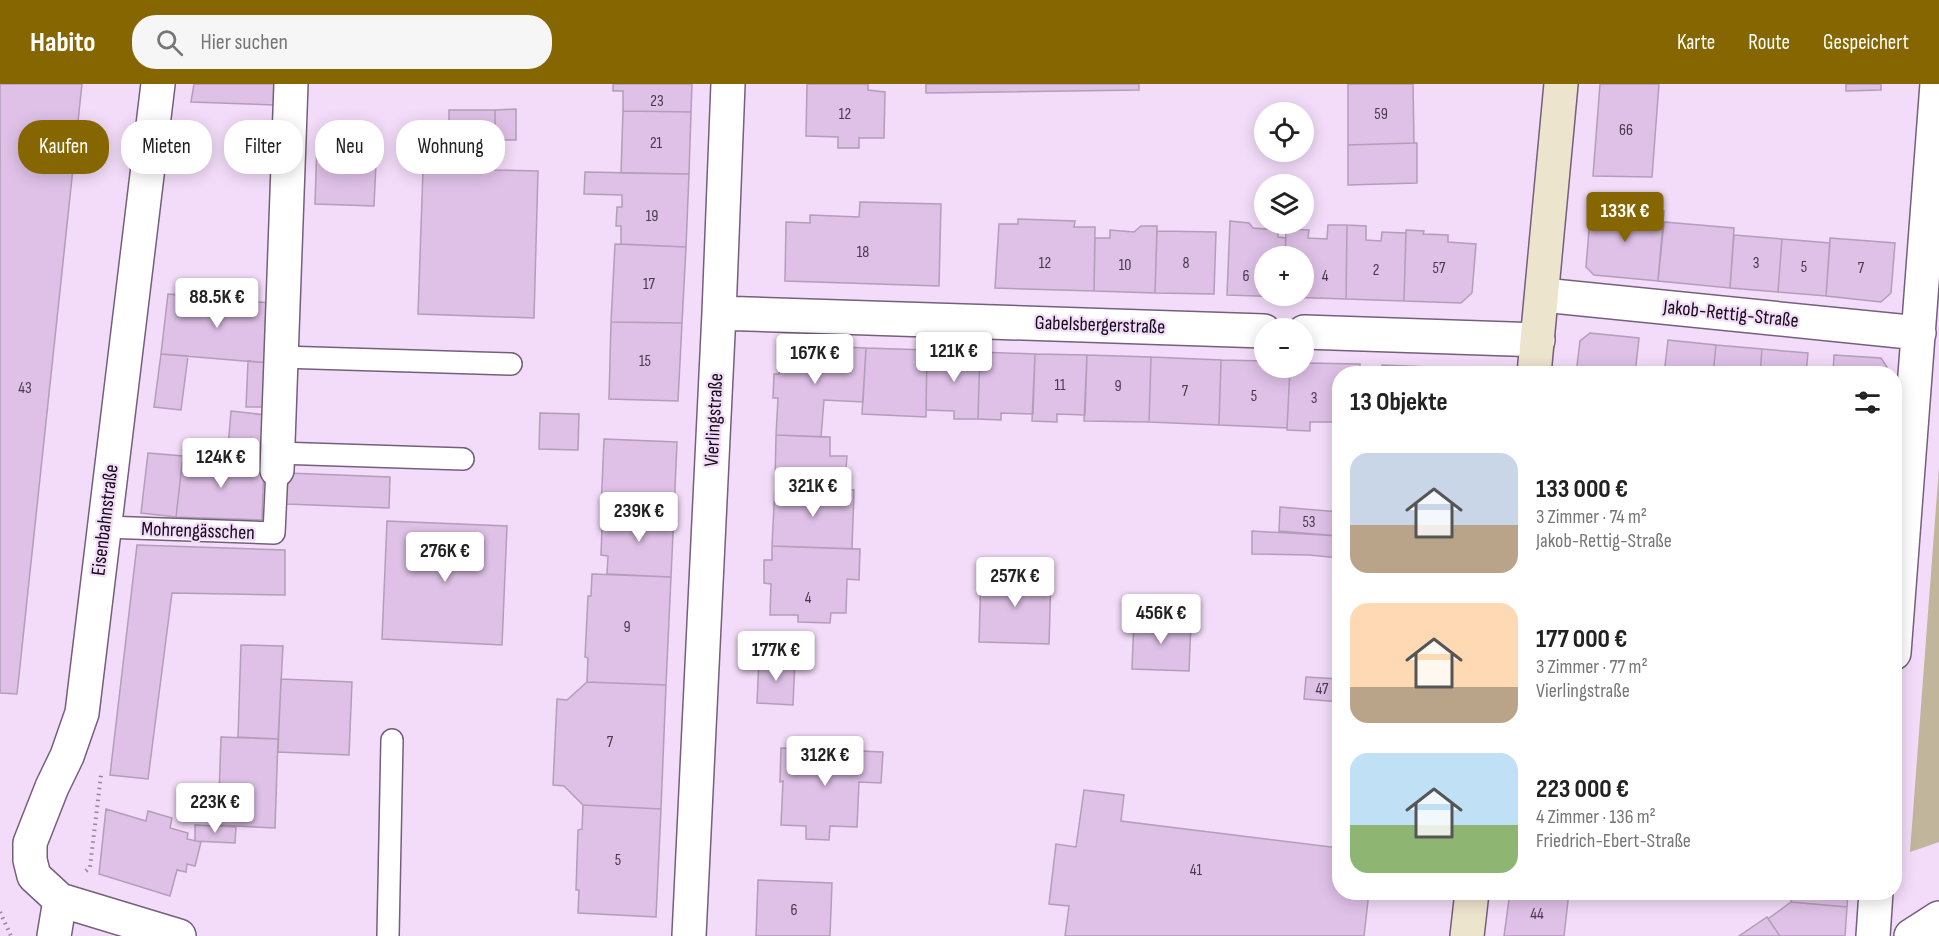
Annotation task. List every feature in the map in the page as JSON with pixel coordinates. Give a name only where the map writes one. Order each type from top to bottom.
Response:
[{"type":"street","name":"Eisenbahnstraße","points":[[60,900],[34,876],[30,860],[30,843],[67,756],[82,713],[158,84]]},
{"type":"street","name":"Mohrengässchen","points":[[277,461],[291,84]]},
{"type":"street","name":"Vierlingstraße","points":[[689,936],[728,84]]},
{"type":"street","points":[[1535,366],[1561,84]]},
{"type":"street","points":[[1902,551],[1937,84]]},
{"type":"street","name":"Jakob-Rettig-Straße","points":[[1543,295],[1919,333]]},
{"type":"street","name":"Gabelsbergerstraße","points":[[719,313],[1254,331]]},
{"type":"street","points":[[1314,332],[1538,340]]},
{"type":"street","points":[[54,936],[60,900],[179,936]]},
{"type":"street","points":[[1467,936],[1471,900]]},
{"type":"street","points":[[1873,936],[1875,900]]},
{"type":"street","points":[[1911,936],[1939,918]]},
{"type":"lane","points":[[281,357],[511,364]]},
{"type":"lane","points":[[277,461],[463,459]]},
{"type":"lane","name":"Mohrengässchen","points":[[104,528],[274,533],[277,461]]},
{"type":"lane","points":[[388,936],[392,740]]},
{"type":"path","points":[[0,912],[11,936]]},
{"type":"shaded area","points":[[1939,467],[1939,842],[1910,852]]},
{"type":"building","points":[[0,84],[82,84],[78,120],[18,120],[18,174],[72,174],[17,694],[0,693]]},
{"type":"building","points":[[194,84],[276,84],[275,105],[191,102]]},
{"type":"building","points":[[613,84],[692,84],[691,112],[623,111],[623,91],[613,91]]},
{"type":"building","points":[[807,84],[868,84],[868,90],[885,92],[884,138],[859,138],[859,148],[838,148],[838,137],[806,136]]},
{"type":"building","points":[[926,84],[1139,84],[1139,90],[926,93]]},
{"type":"building","points":[[1348,84],[1413,84],[1414,143],[1348,145]]},
{"type":"building","points":[[1600,84],[1659,84],[1652,177],[1593,176]]},
{"type":"building","points":[[1846,84],[1881,84],[1881,90],[1846,91]]},
{"type":"building","points":[[516,109],[516,140],[505,140],[505,120],[495,120],[495,110]]},
{"type":"building","points":[[449,110],[495,110],[495,120],[449,120]]},
{"type":"building","points":[[623,111],[691,112],[689,174],[621,173]]},
{"type":"building","points":[[1417,143],[1417,183],[1348,185],[1348,145]]},
{"type":"building","points":[[505,170],[538,171],[534,318],[418,314],[423,174],[505,174]]},
{"type":"building","points":[[585,172],[689,174],[686,247],[621,244],[621,226],[616,226],[617,207],[622,207],[622,195],[584,194]]},
{"type":"building","points":[[316,174],[375,174],[374,206],[315,204]]},
{"type":"building","points":[[860,202],[941,204],[939,286],[785,281],[786,222],[810,223],[810,215],[859,217]]},
{"type":"building","points":[[1591,205],[1664,211],[1658,281],[1594,275],[1586,267]]},
{"type":"building","points":[[1018,219],[1075,221],[1074,227],[1095,227],[1094,291],[995,288],[999,224],[1018,224]]},
{"type":"building","points":[[1230,221],[1249,223],[1254,228],[1254,234],[1278,234],[1278,237],[1286,238],[1286,246],[1254,246],[1254,296],[1227,295]]},
{"type":"building","points":[[1664,222],[1734,228],[1730,288],[1658,281]]},
{"type":"building","points":[[1328,225],[1347,225],[1346,299],[1314,298],[1314,246],[1285,246],[1286,234],[1308,234],[1308,238],[1327,239]]},
{"type":"building","points":[[1347,225],[1366,226],[1366,240],[1381,241],[1382,232],[1406,233],[1404,301],[1346,299]]},
{"type":"building","points":[[1141,226],[1157,226],[1155,293],[1094,291],[1095,238],[1110,238],[1110,230],[1134,232]]},
{"type":"building","points":[[1406,230],[1424,231],[1423,234],[1448,235],[1448,242],[1476,244],[1472,293],[1461,303],[1404,301]]},
{"type":"building","points":[[1157,231],[1216,232],[1214,294],[1155,293]]},
{"type":"building","points":[[1734,235],[1782,239],[1778,292],[1730,288]]},
{"type":"building","points":[[1830,238],[1895,243],[1891,293],[1881,302],[1826,296]]},
{"type":"building","points":[[1782,239],[1830,243],[1826,296],[1778,292]]},
{"type":"building","points":[[615,244],[686,247],[682,323],[611,322]]},
{"type":"building","points":[[168,294],[270,303],[268,363],[161,354]]},
{"type":"building","points":[[611,322],[682,323],[678,401],[609,399]]},
{"type":"building","points":[[1590,333],[1639,338],[1636,366],[1577,366],[1580,341]]},
{"type":"building","points":[[1668,340],[1716,345],[1714,366],[1665,366]]},
{"type":"building","points":[[790,345],[866,348],[863,402],[824,400],[821,437],[776,435],[778,398],[773,398],[774,374],[779,374],[780,355]]},
{"type":"building","points":[[1716,345],[1762,349],[1761,366],[1714,366]]},
{"type":"building","points":[[866,348],[927,350],[926,417],[862,414]]},
{"type":"building","points":[[1762,349],[1808,353],[1807,366],[1761,366]]},
{"type":"building","points":[[927,350],[980,352],[978,419],[954,419],[954,411],[926,410]]},
{"type":"building","points":[[980,352],[1035,354],[1033,414],[1001,413],[1001,420],[978,419]]},
{"type":"building","points":[[161,354],[188,356],[181,410],[154,407]]},
{"type":"building","points":[[1035,354],[1087,355],[1085,415],[1057,414],[1057,422],[1032,421]]},
{"type":"building","points":[[1087,355],[1151,357],[1149,422],[1084,421]]},
{"type":"building","points":[[1834,355],[1881,358],[1886,366],[1833,366]]},
{"type":"building","points":[[1151,357],[1221,360],[1219,425],[1149,422]]},
{"type":"building","points":[[1221,360],[1254,361],[1254,378],[1290,378],[1287,428],[1219,425]]},
{"type":"building","points":[[248,361],[268,363],[266,407],[246,407]]},
{"type":"building","points":[[1314,363],[1360,364],[1360,366],[1332,366],[1332,422],[1310,422],[1310,431],[1287,430],[1290,378],[1314,378]]},
{"type":"building","points":[[231,411],[266,415],[264,462],[227,459]]},
{"type":"building","points":[[540,413],[579,414],[578,450],[539,449]]},
{"type":"building","points":[[776,435],[830,437],[830,456],[847,456],[849,490],[775,486]]},
{"type":"building","points":[[604,439],[677,442],[674,512],[601,510]]},
{"type":"building","points":[[148,453],[183,456],[176,517],[141,513]]},
{"type":"building","points":[[183,456],[264,462],[262,520],[176,517]]},
{"type":"building","points":[[287,473],[390,477],[389,508],[286,504]]},
{"type":"building","points":[[775,486],[854,490],[852,549],[772,546]]},
{"type":"building","points":[[1280,507],[1332,511],[1332,535],[1279,531]]},
{"type":"building","points":[[609,510],[674,512],[671,577],[607,574],[608,556],[601,555],[602,527],[608,527]]},
{"type":"building","points":[[387,521],[507,526],[502,645],[382,639]]},
{"type":"building","points":[[1252,531],[1332,536],[1332,557],[1252,554]]},
{"type":"building","points":[[137,545],[285,550],[285,595],[172,593],[148,779],[110,775]]},
{"type":"building","points":[[772,546],[860,549],[859,580],[847,579],[846,613],[831,613],[830,623],[798,622],[798,615],[770,615],[771,584],[764,583],[764,560],[772,560]]},
{"type":"building","points":[[981,573],[1051,575],[1049,644],[979,642]]},
{"type":"building","points":[[592,574],[671,577],[666,685],[587,682],[588,658],[585,657],[588,596],[591,596]]},
{"type":"building","points":[[1134,619],[1191,621],[1189,671],[1132,669]]},
{"type":"building","points":[[241,645],[283,646],[278,739],[238,737]]},
{"type":"building","points":[[759,658],[795,660],[793,705],[757,703]]},
{"type":"building","points":[[1306,677],[1332,679],[1332,701],[1304,699]]},
{"type":"building","points":[[281,679],[352,682],[349,755],[278,752]]},
{"type":"building","points":[[587,682],[666,685],[661,809],[583,805],[564,786],[553,785],[557,699],[567,700]]},
{"type":"building","points":[[221,737],[278,739],[275,828],[218,825]]},
{"type":"building","points":[[781,748],[883,752],[881,783],[859,782],[857,827],[830,826],[829,840],[806,839],[806,826],[781,825],[783,781],[780,782]]},
{"type":"building","points":[[1084,790],[1124,795],[1121,821],[1332,847],[1332,900],[1368,900],[1364,936],[1065,936],[1069,906],[1049,904],[1056,844],[1076,847]]},
{"type":"building","points":[[583,805],[661,809],[656,917],[578,913],[579,890],[576,890],[578,830],[582,829]]},
{"type":"building","points":[[106,809],[146,821],[148,811],[172,818],[170,828],[188,833],[187,839],[201,842],[195,866],[187,864],[186,872],[177,870],[170,896],[99,874]]},
{"type":"building","points":[[195,825],[236,827],[235,843],[195,841]]},
{"type":"building","points":[[758,880],[832,883],[830,936],[756,936]]},
{"type":"building","points":[[1509,900],[1568,900],[1564,936],[1504,936]]},
{"type":"building","points":[[1791,900],[1847,900],[1847,907],[1791,902]]},
{"type":"building","points":[[1791,902],[1847,907],[1845,936],[1780,936],[1768,919]]},
{"type":"building","points":[[1767,917],[1780,936],[1739,936]]}]
